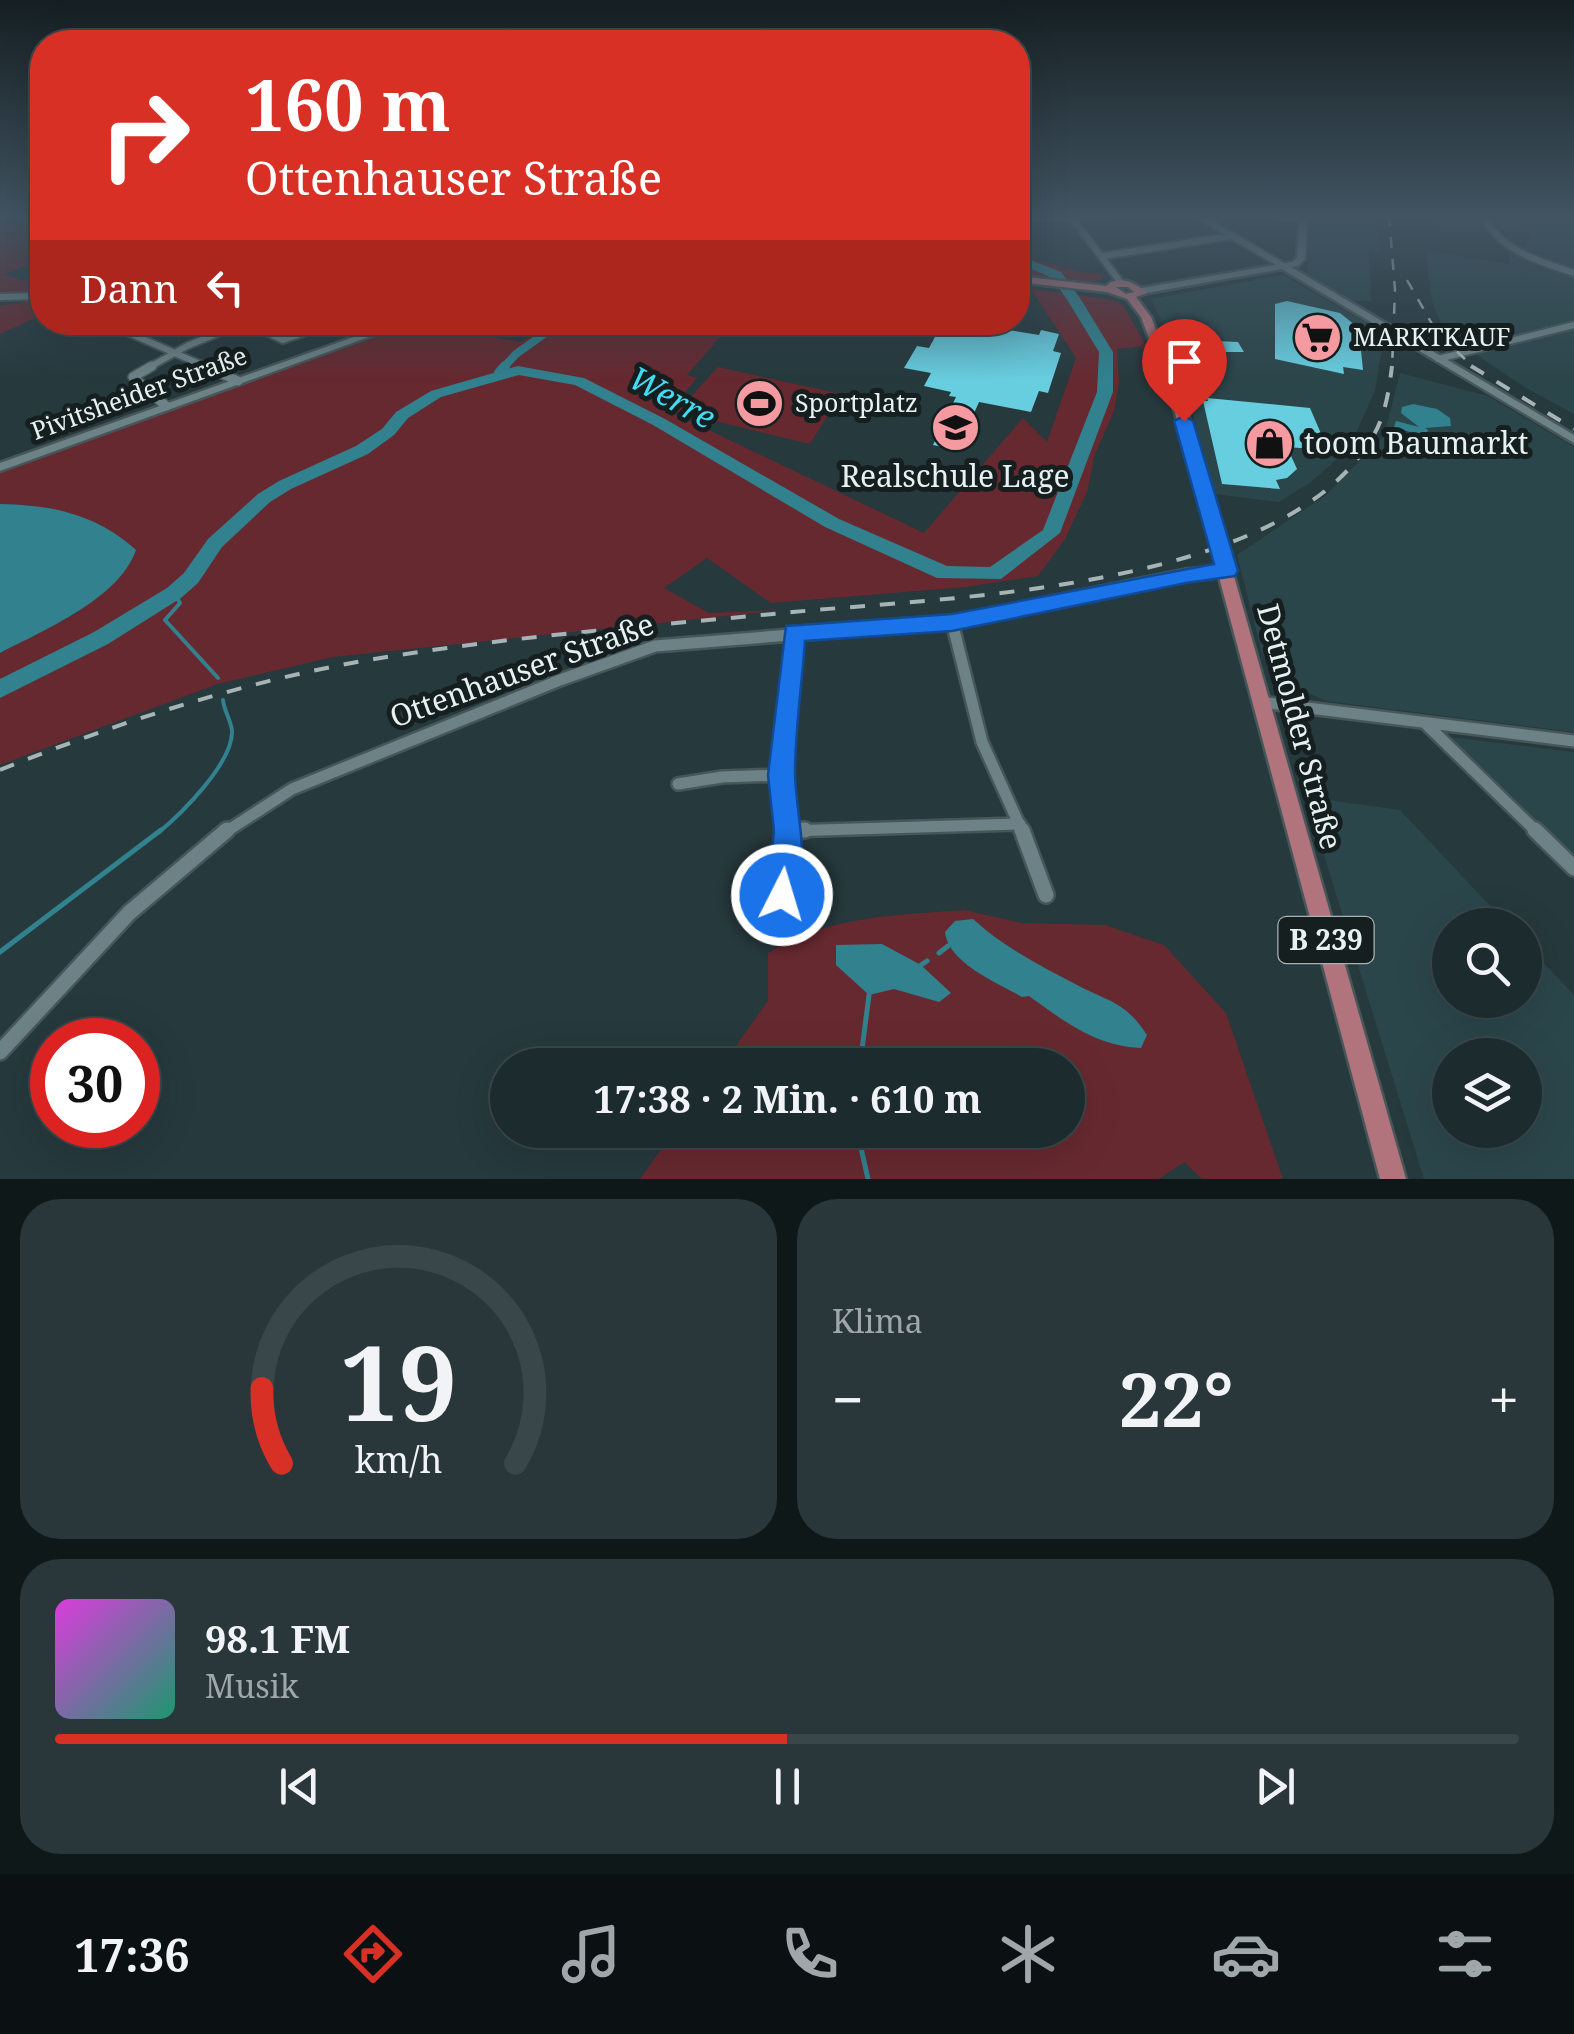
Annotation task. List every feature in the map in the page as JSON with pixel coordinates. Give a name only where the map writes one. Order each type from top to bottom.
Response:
[{"type":"main road","points":[[1109,289],[1115,295],[1136,294],[1268,270]]},
{"type":"main road","points":[[1290,270],[1574,440]]},
{"type":"main road","points":[[1030,281],[1109,289],[1121,283],[1136,294]]},
{"type":"main road","name":"Detmolder Straße","points":[[1136,294],[1166,364],[1227,571],[1259,702],[1392,1179]]},
{"type":"main road","name":"Pivitsheider Straße","points":[[0,467],[369,335]]},
{"type":"street","points":[[1113,270],[1121,283]]},
{"type":"street","points":[[0,297],[30,296]]},
{"type":"street","points":[[1438,359],[1574,325]]},
{"type":"street","points":[[134,335],[238,381]]},
{"type":"street","points":[[166,406],[133,377],[216,335]]},
{"type":"street","points":[[272,335],[283,340],[297,335]]},
{"type":"street","name":"Ottenhauser Straße","points":[[0,1052],[129,913],[234,825],[292,789],[655,646],[952,622],[1186,575],[1227,571]]},
{"type":"street","points":[[952,622],[982,742],[1020,824],[1046,895]]},
{"type":"street","points":[[782,895],[788,831],[782,775],[794,632]]},
{"type":"street","points":[[1259,702],[1574,741]]},
{"type":"street","points":[[1425,723],[1574,868]]},
{"type":"street","points":[[678,784],[782,775]]},
{"type":"street","points":[[788,831],[1020,824]]},
{"type":"shaded area","points":[[0,270],[15,270],[3,274],[30,282],[30,293],[24,296],[0,294]]},
{"type":"shaded area","points":[[1030,270],[1104,274],[1101,280],[1089,283],[1030,276]]},
{"type":"shaded area","points":[[1307,270],[1370,270],[1371,301],[1353,301],[1307,276]]},
{"type":"shaded area","points":[[1428,270],[1574,270],[1574,414],[1526,388],[1446,334],[1433,305]]},
{"type":"shaded area","points":[[1283,275],[1379,330],[1382,350],[1375,391],[1349,448],[1311,482],[1279,502],[1215,494],[1173,344],[1151,299]]},
{"type":"shaded area","points":[[1031,289],[1113,300],[1123,305],[1146,346],[1117,349],[1119,383],[1114,411],[1095,454],[1087,492],[1065,539],[1038,576],[965,587],[771,603],[707,558],[664,588],[709,613],[783,610],[333,657],[218,684],[0,765],[0,653],[79,612],[31,505],[0,504],[0,470],[166,408],[382,335],[483,335],[521,342],[532,335],[722,335],[687,375],[697,378],[669,411],[924,533],[1023,418],[1047,442],[1076,358]]},
{"type":"shaded area","points":[[30,301],[30,320],[0,334],[0,306]]},
{"type":"shaded area","name":"Sportplatz","points":[[718,367],[841,394],[810,444],[677,412]]},
{"type":"shaded area","points":[[1400,373],[1488,396],[1574,447],[1574,732],[1326,701],[1299,689],[1270,665],[1262,653],[1237,555],[1326,495],[1384,436]]},
{"type":"shaded area","points":[[1442,736],[1574,752],[1574,863]]},
{"type":"shaded area","points":[[1306,797],[1400,810],[1492,908],[1432,908],[1432,1018],[1542,1018],[1542,961],[1574,995],[1574,1179],[1424,1179]]},
{"type":"shaded area","points":[[964,910],[1021,923],[1105,925],[1164,945],[1226,1013],[1283,1179],[1202,1179],[1184,1162],[1159,1179],[640,1179],[662,1148],[1085,1148],[1085,1048],[734,1048],[768,1001],[768,953],[813,931],[888,916]]},
{"type":"water","points":[[1413,404],[1437,409],[1450,418],[1451,426],[1425,428],[1426,437],[1394,427],[1396,421],[1419,427],[1401,413],[1402,407]]},
{"type":"water","points":[[0,504],[72,514],[105,528],[136,550],[114,584],[97,598],[0,653]]},
{"type":"water","points":[[973,919],[1024,956],[1125,1009],[1147,1035],[1141,1048],[1095,1038],[1029,996],[1022,997],[964,962],[948,943],[945,932],[955,921]]},
{"type":"water","points":[[882,944],[921,965],[951,993],[939,1002],[894,989],[869,995],[836,965],[836,945]]},
{"type":"building","name":"MARKTKAUF","points":[[1287,301],[1340,313],[1366,334],[1368,351],[1361,350],[1363,370],[1343,367],[1344,374],[1275,359],[1275,304]]},
{"type":"building","points":[[1041,330],[1059,334],[1053,351],[1061,353],[1048,393],[1039,391],[1031,412],[979,402],[958,450],[933,445],[956,397],[949,396],[951,392],[924,386],[931,373],[904,368],[917,346],[929,348],[936,335],[1039,335]]},
{"type":"building","points":[[1174,339],[1238,342],[1244,352],[1180,352]]},
{"type":"building","name":"toom Baumarkt","points":[[1207,398],[1310,408],[1328,450],[1287,447],[1297,469],[1287,478],[1276,480],[1280,489],[1222,484],[1203,401]]},
{"type":"waterway","name":"Werre","points":[[0,689],[101,638],[174,593],[191,578],[215,543],[264,498],[285,485],[362,450],[388,432],[402,415],[436,394],[518,370],[579,381],[659,422],[832,523],[944,573],[994,574],[1051,533],[1105,392],[1106,352],[1057,275],[1045,270]]},
{"type":"waterway","points":[[503,368],[543,335]]},
{"type":"waterway","points":[[499,373],[505,366]]},
{"type":"waterway","points":[[174,593],[180,603],[165,620],[218,678]]},
{"type":"waterway","points":[[158,833],[192,801],[224,758],[232,731],[223,700]]},
{"type":"waterway","points":[[0,952],[161,830]]},
{"type":"waterway","points":[[939,953],[948,946]]},
{"type":"waterway","points":[[921,965],[927,961]]},
{"type":"waterway","points":[[862,1048],[869,995]]},
{"type":"waterway","points":[[861,1148],[868,1179]]},
{"type":"railway","points":[[1392,368],[1393,270]]},
{"type":"railway","points":[[1407,280],[1436,331],[1474,368]]},
{"type":"railway","points":[[0,770],[193,702],[342,665],[543,636],[1022,590],[1108,576],[1191,556],[1266,527],[1328,489],[1372,438],[1386,404],[1392,366]]},
{"type":"railway","points":[[1474,368],[1574,429]]},
{"type":"place","name":"MARKTKAUF","points":[[1318,337]]},
{"type":"place","name":"Sportplatz","points":[[760,403]]},
{"type":"place","name":"Realschule Lage","points":[[955,428]]},
{"type":"place","name":"toom Baumarkt","points":[[1269,444]]},
{"type":"route","points":[[782,895],[788,831],[782,775],[794,632],[952,622],[1186,575],[1227,571],[1184,421]]}]
